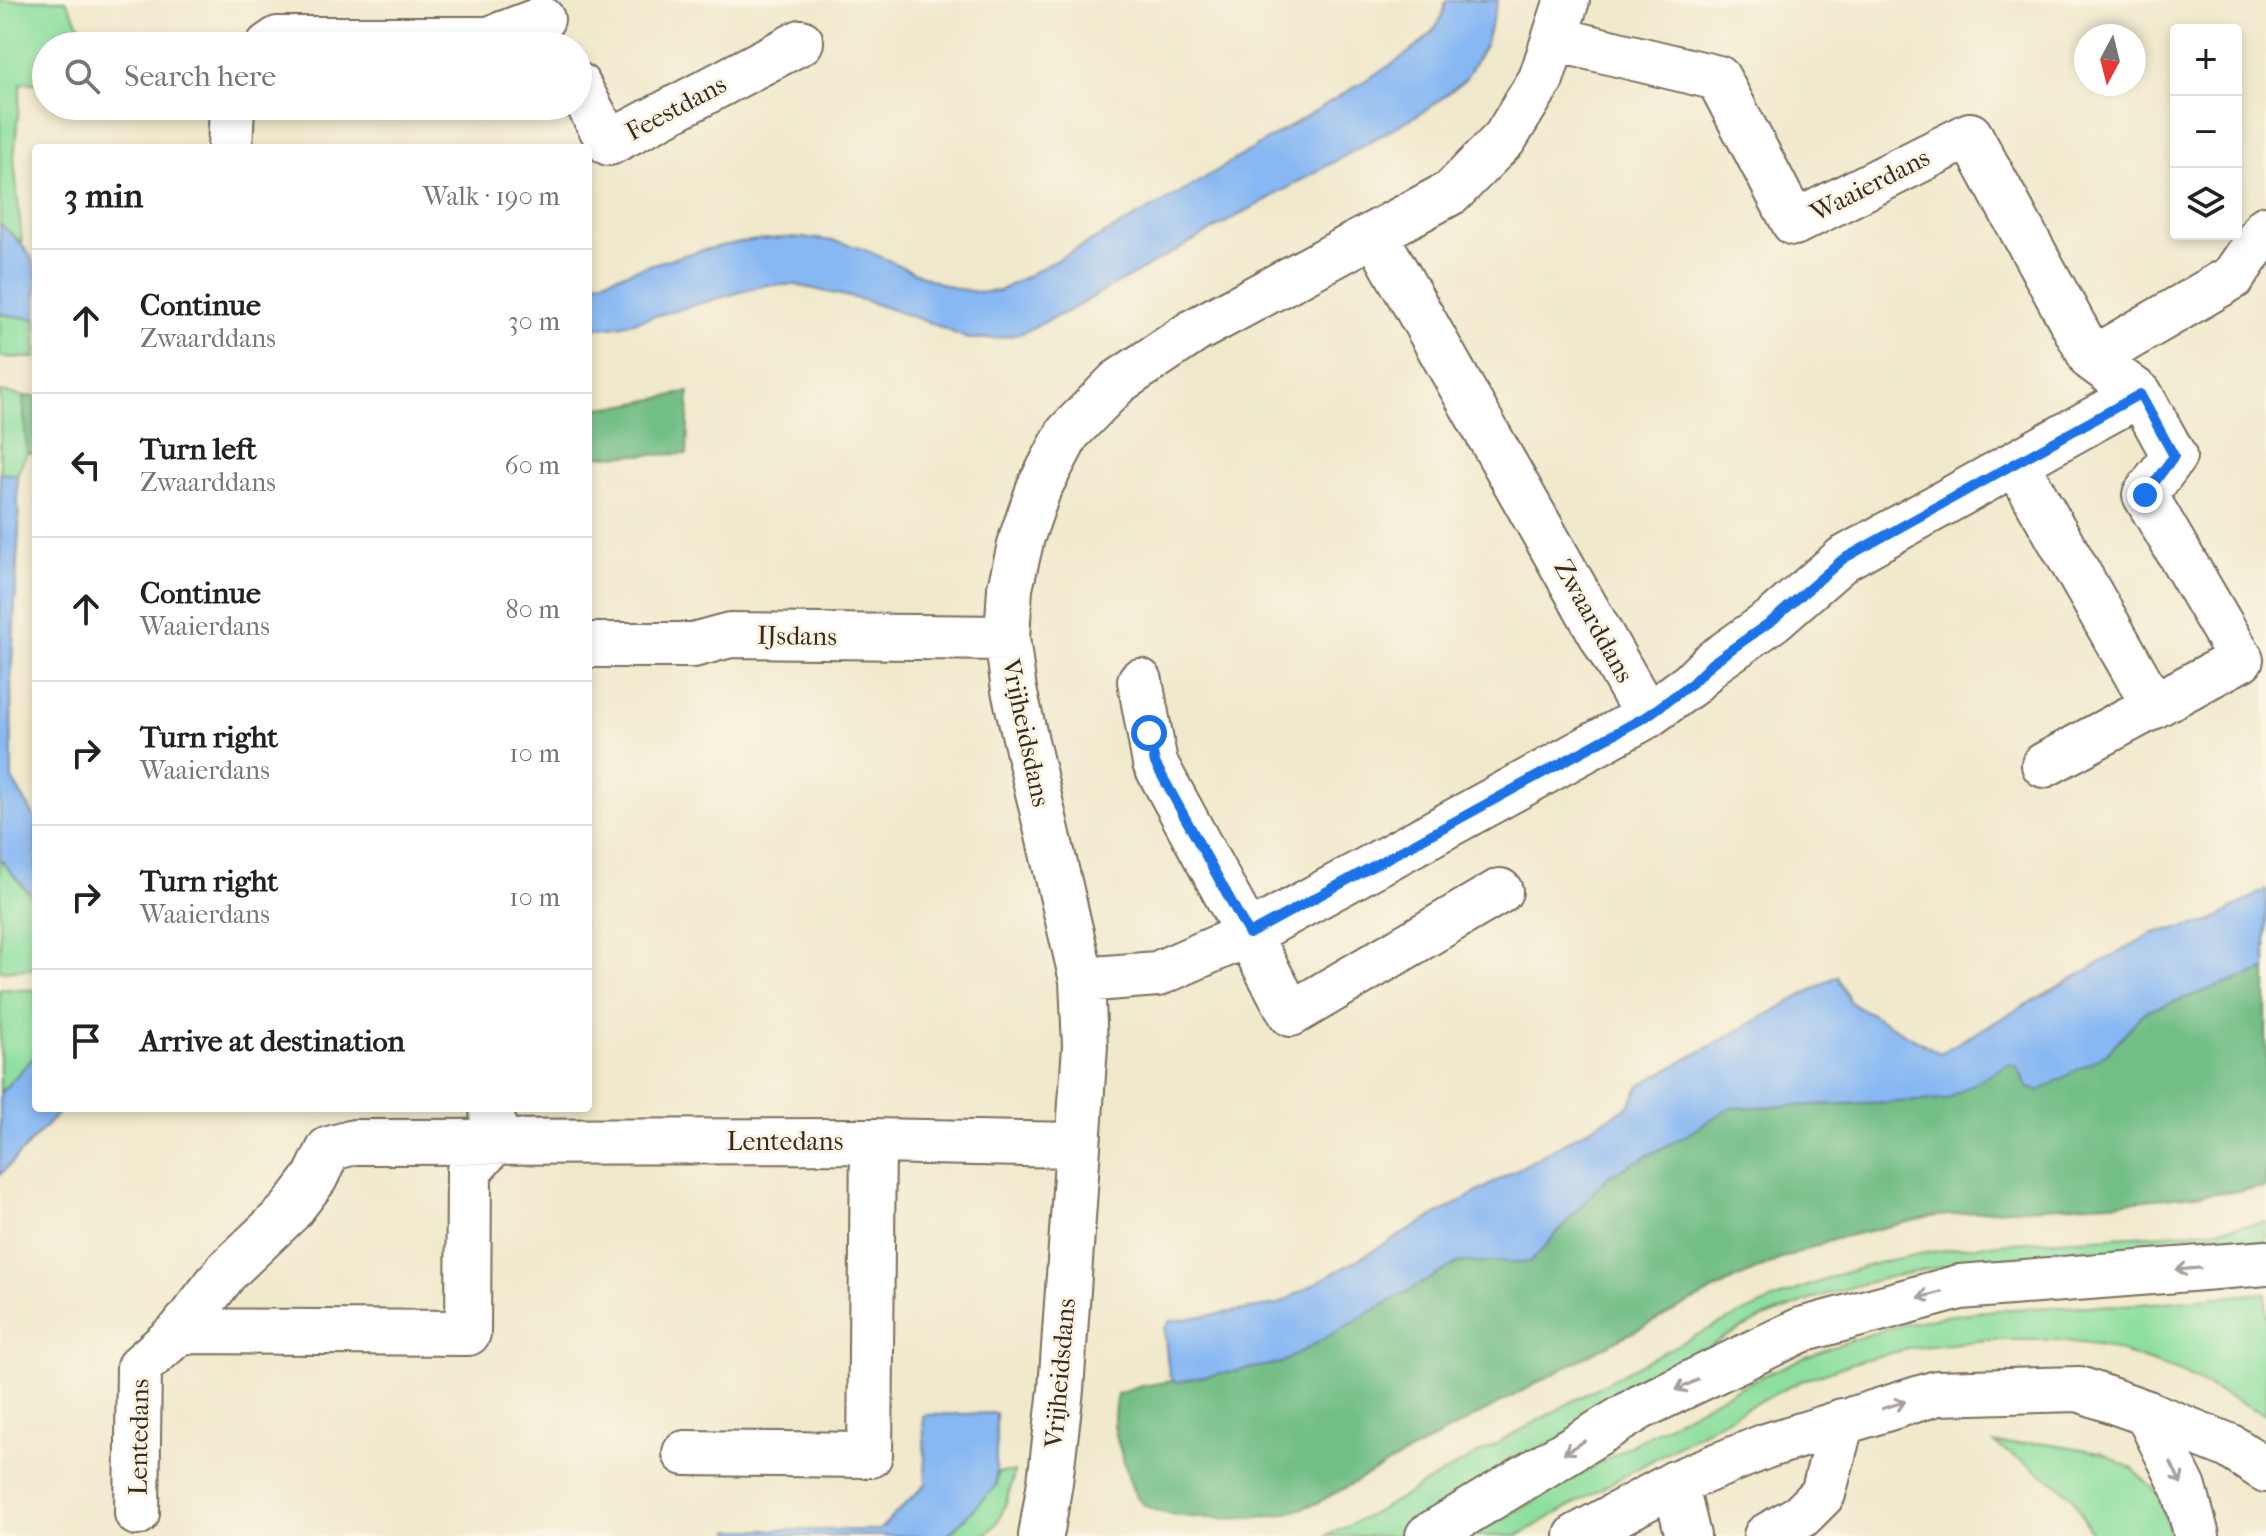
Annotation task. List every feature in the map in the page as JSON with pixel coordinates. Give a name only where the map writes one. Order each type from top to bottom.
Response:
[{"type":"street","name":"Waaierdans","points":[[1561,19],[1718,78],[1794,223],[1970,135],[2092,359],[2140,394],[2174,456],[2145,495],[2254,661],[2154,706],[2044,765]]},
{"type":"street","name":"Vrijheidsdans","points":[[1041,1536],[1061,1390],[1085,1046],[1082,980],[1017,704],[1007,638],[1010,588],[1022,537],[1039,488],[1068,433],[1118,382],[1196,330],[1452,192],[1505,138],[1541,79],[1561,19]]},
{"type":"street","points":[[511,32],[543,22]]},
{"type":"street","name":"Feestdans","points":[[592,111],[609,143],[801,42]]},
{"type":"street","points":[[230,144],[231,120]]},
{"type":"street","points":[[2092,359],[2233,277],[2266,228]]},
{"type":"street","name":"Zwaarddans","points":[[1388,257],[1647,716]]},
{"type":"street","points":[[1082,980],[1157,974],[1249,934],[1647,716],[1691,684],[1712,663],[1773,620],[1843,559],[2140,394]]},
{"type":"street","points":[[2016,463],[2154,706]]},
{"type":"street","name":"IJsdans","points":[[592,645],[693,645],[730,635],[1007,638]]},
{"type":"street","points":[[1140,681],[1155,763],[1291,1014],[1500,891]]},
{"type":"street","points":[[180,1331],[468,1333],[469,1171],[493,1125]]},
{"type":"street","name":"Lentedans","points":[[137,1513],[139,1367],[180,1331],[226,1272],[290,1211],[315,1178],[329,1149],[354,1142],[493,1125],[873,1141],[1076,1145]]},
{"type":"street","points":[[685,1453],[870,1455],[873,1141]]},
{"type":"street","points":[[1428,1536],[1641,1407],[1801,1330],[1960,1287],[2266,1263]]},
{"type":"street","points":[[1577,1536],[1675,1483],[1766,1446],[1937,1393],[2079,1389],[2229,1446],[2266,1470]]},
{"type":"street","points":[[2147,1413],[2184,1488],[2197,1536]]},
{"type":"street","points":[[1766,1536],[1801,1516],[1823,1494],[1842,1421]]},
{"type":"street","name":"Vrijheidsdans","points":[[1050,1482],[1071,1536]]},
{"type":"street","points":[[1675,1483],[1688,1536]]},
{"type":"green space","points":[[0,0],[66,0],[83,32],[32,32],[32,83],[21,83],[14,158],[22,243],[0,224]]},
{"type":"green space","points":[[0,314],[32,318],[32,358],[0,357]]},
{"type":"green space","points":[[0,392],[23,396],[27,452],[17,475],[0,473]]},
{"type":"green space","points":[[689,392],[687,454],[592,456],[592,409]]},
{"type":"green space","points":[[23,396],[32,396],[32,454],[27,452]]},
{"type":"green space","points":[[0,859],[32,896],[32,968],[0,971]]},
{"type":"green space","points":[[2266,970],[2266,1188],[1930,1217],[1838,1238],[1734,1280],[1590,1354],[1317,1503],[1288,1513],[1236,1518],[1172,1514],[1143,1504],[1133,1489],[1114,1427],[1117,1394],[1142,1386],[1281,1363],[1459,1262],[1531,1262],[1607,1177],[1685,1136],[1729,1108],[1945,1100],[2008,1064],[2017,1066],[2028,1088],[2107,1053],[2144,1012]]},
{"type":"green space","points":[[0,989],[32,990],[32,1059],[0,1093]]},
{"type":"green space","points":[[2266,1222],[2266,1242],[1942,1266],[1818,1297],[1763,1318],[1725,1337],[1400,1536],[1325,1536],[1376,1512],[1693,1337],[1841,1274],[1945,1250],[2213,1230]]},
{"type":"green space","points":[[2266,1293],[2266,1415],[2178,1371],[2104,1346],[2057,1340],[1987,1340],[1912,1348],[1862,1360],[1801,1381],[1738,1412],[1517,1536],[1465,1536],[1498,1522],[1659,1429],[1771,1372],[1887,1329],[1946,1316],[1990,1311],[2139,1304]]},
{"type":"green space","points":[[2046,1443],[2101,1452],[2133,1469],[2162,1498],[2170,1536],[2093,1536],[2072,1497],[2059,1485],[1995,1444]]},
{"type":"green space","points":[[998,1472],[1014,1472],[996,1524],[985,1534],[948,1536],[996,1486]]},
{"type":"water","points":[[1446,0],[1498,0],[1485,45],[1465,80],[1428,109],[1070,310],[1022,333],[999,338],[968,339],[863,300],[796,285],[766,285],[619,326],[592,329],[592,284],[679,256],[776,238],[838,242],[958,289],[999,291],[1175,196],[1397,61],[1422,42],[1435,28]]},
{"type":"water","points":[[0,224],[24,247],[32,260],[32,318],[0,314]]},
{"type":"water","points":[[0,473],[17,475],[19,528],[11,679],[12,779],[32,812],[32,896],[0,859]]},
{"type":"water","points":[[2266,889],[2266,970],[2144,1012],[2107,1053],[2039,1091],[2028,1088],[2017,1066],[2008,1064],[1945,1100],[1729,1108],[1685,1136],[1607,1177],[1531,1262],[1459,1262],[1281,1363],[1175,1382],[1169,1375],[1164,1329],[1170,1321],[1277,1305],[1629,1106],[1640,1085],[1837,976],[1850,1002],[1940,1053],[2153,933],[2210,922]]},
{"type":"water","points":[[32,1059],[32,1112],[59,1112],[0,1175],[0,1093]]},
{"type":"water","points":[[996,1413],[996,1486],[947,1536],[731,1536],[731,1530],[879,1530],[926,1484],[923,1415]]},
{"type":"route","points":[[1149,733],[1155,763],[1249,934],[1647,716],[1691,684],[1712,663],[1773,620],[1843,559],[2140,394],[2174,456],[2145,495]]}]
